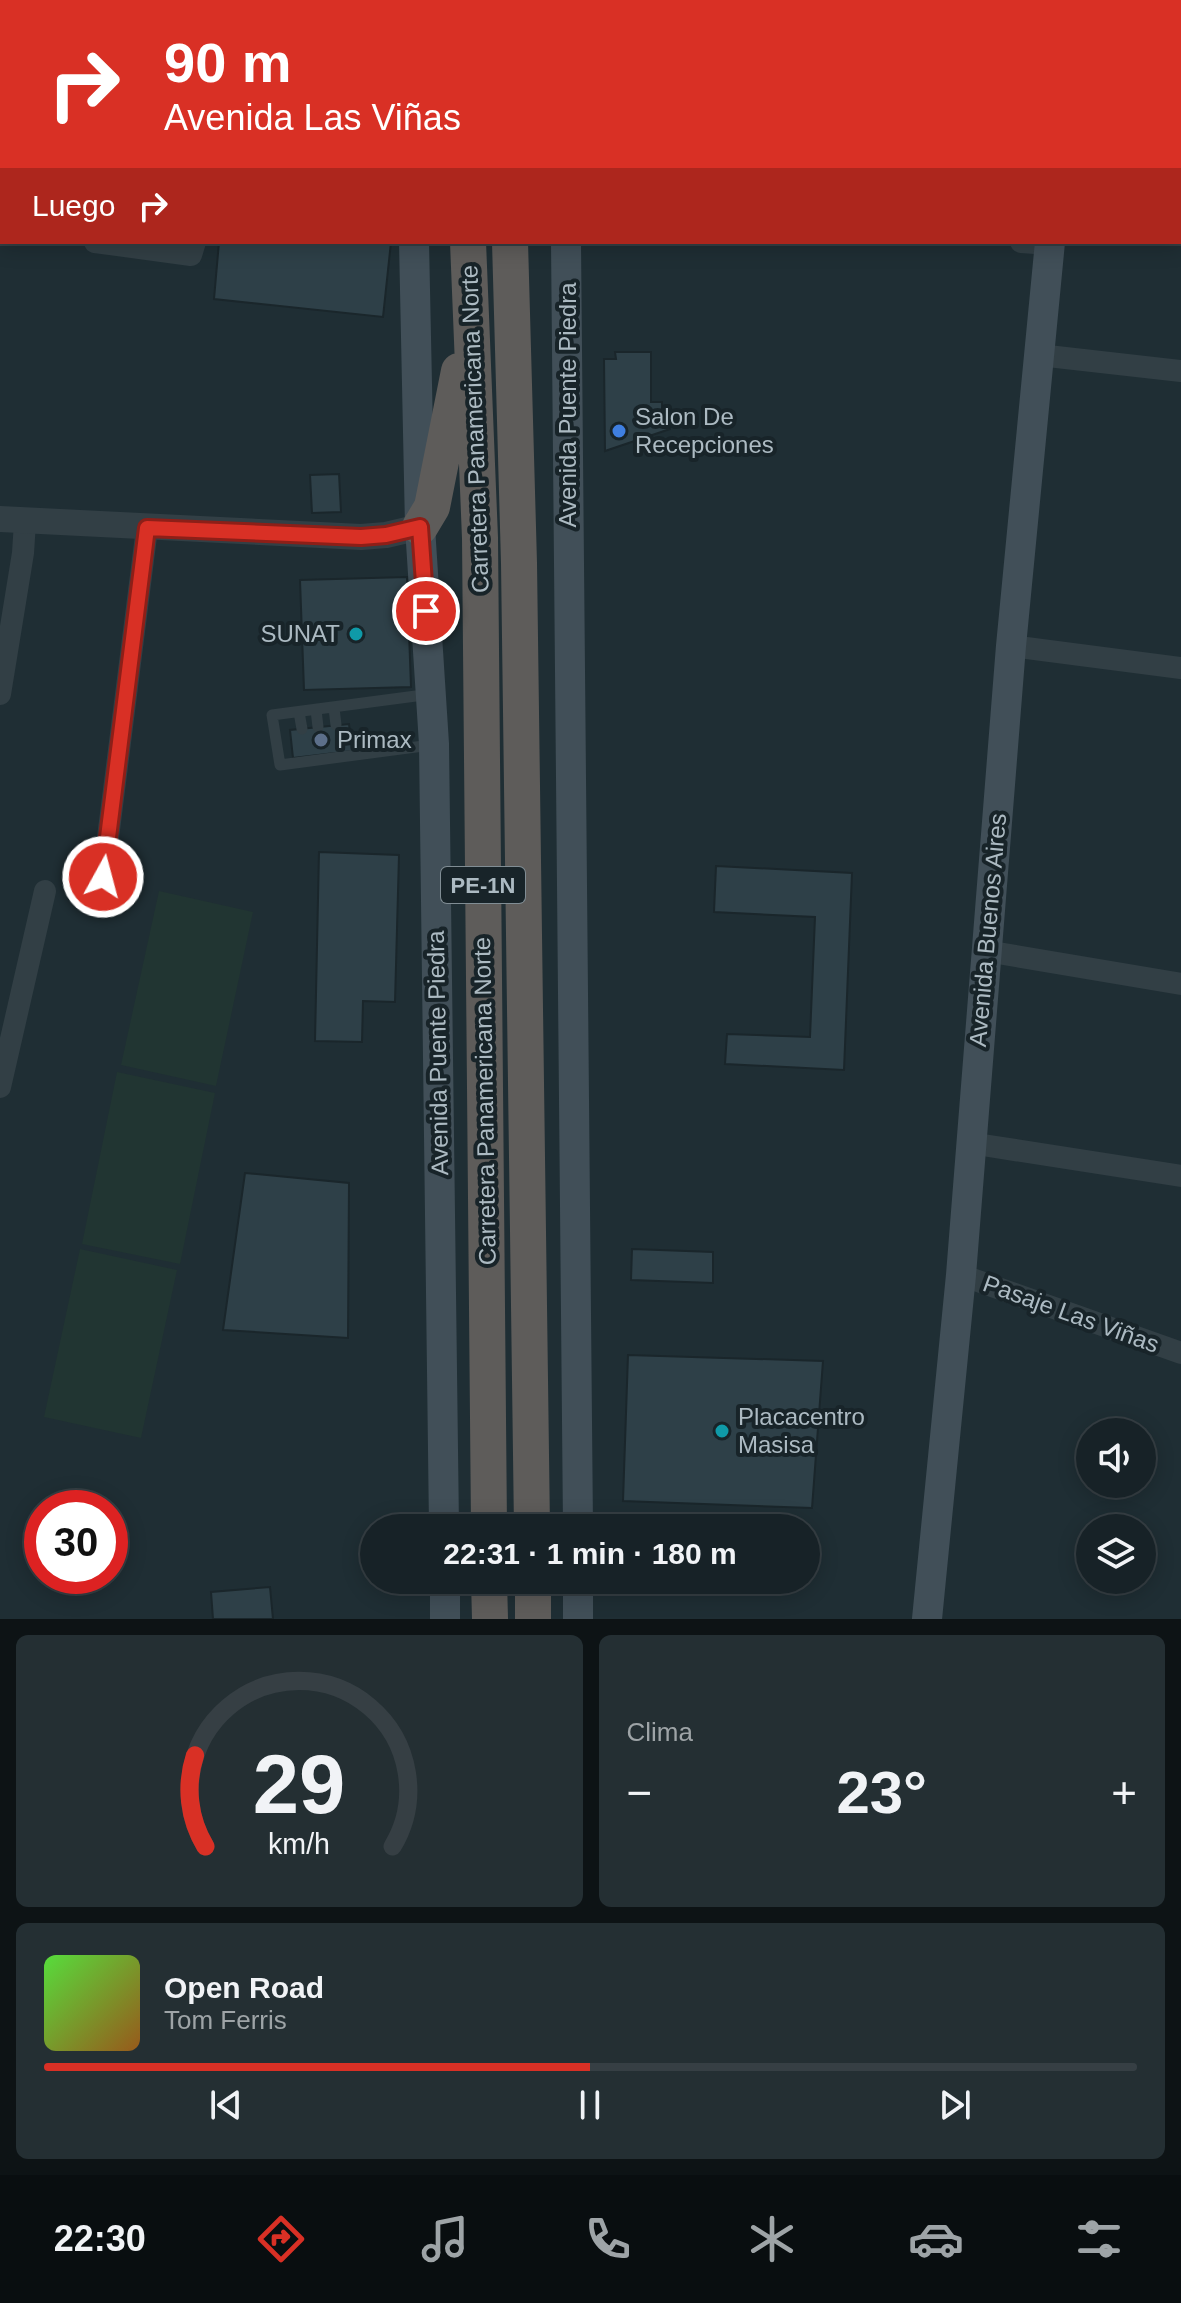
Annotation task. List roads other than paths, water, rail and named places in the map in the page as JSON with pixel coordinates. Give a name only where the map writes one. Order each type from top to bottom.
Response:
[{"type":"highway","name":"Carretera Panamericana Norte","points":[[468,244],[480,538],[489,1514]]},
{"type":"highway","name":"Carretera Panamericana Norte","points":[[510,244],[520,579],[532,1514]]},
{"type":"highway","points":[[512,318],[522,244]]},
{"type":"highway","points":[[420,527],[432,507],[470,315]]},
{"type":"highway","points":[[489,1594],[490,1619]]},
{"type":"highway","points":[[533,1594],[533,1619]]},
{"type":"main road","name":"Avenida Puente Piedra","points":[[414,244],[420,527],[434,744],[444,1514]]},
{"type":"main road","name":"Avenida Puente Piedra","points":[[566,244],[578,1514]]},
{"type":"main road","name":"Avenida Buenos Aires","points":[[927,1619],[961,1275],[1011,646],[1039,355],[1040,244]]},
{"type":"main road","points":[[445,1594],[445,1619]]},
{"type":"main road","points":[[578,1594],[578,1619]]},
{"type":"street","points":[[110,244],[191,255],[194,244]]},
{"type":"street","points":[[1039,355],[1181,371]]},
{"type":"street","points":[[0,694],[23,553],[12,521],[361,537],[420,527]]},
{"type":"street","points":[[103,877],[147,528]]},
{"type":"street","points":[[1011,646],[1181,668]]},
{"type":"street","points":[[0,1087],[45,891]]},
{"type":"street","points":[[986,951],[1181,984]]},
{"type":"street","points":[[970,1143],[1181,1176]]},
{"type":"street","name":"Pasaje Las Viñas","points":[[961,1275],[1181,1353]]},
{"type":"lane","points":[[431,694],[272,715],[280,765],[434,744]]},
{"type":"lane","points":[[334,708],[336,725]]},
{"type":"lane","points":[[316,710],[318,727]]},
{"type":"lane","points":[[299,712],[302,729]]},
{"type":"place","name":"Salon De Recepciones","points":[[619,431]]},
{"type":"place","name":"SUNAT","points":[[356,634]]},
{"type":"place","name":"Primax","points":[[321,740]]},
{"type":"place","name":"Placacentro Masisa","points":[[722,1431]]}]
